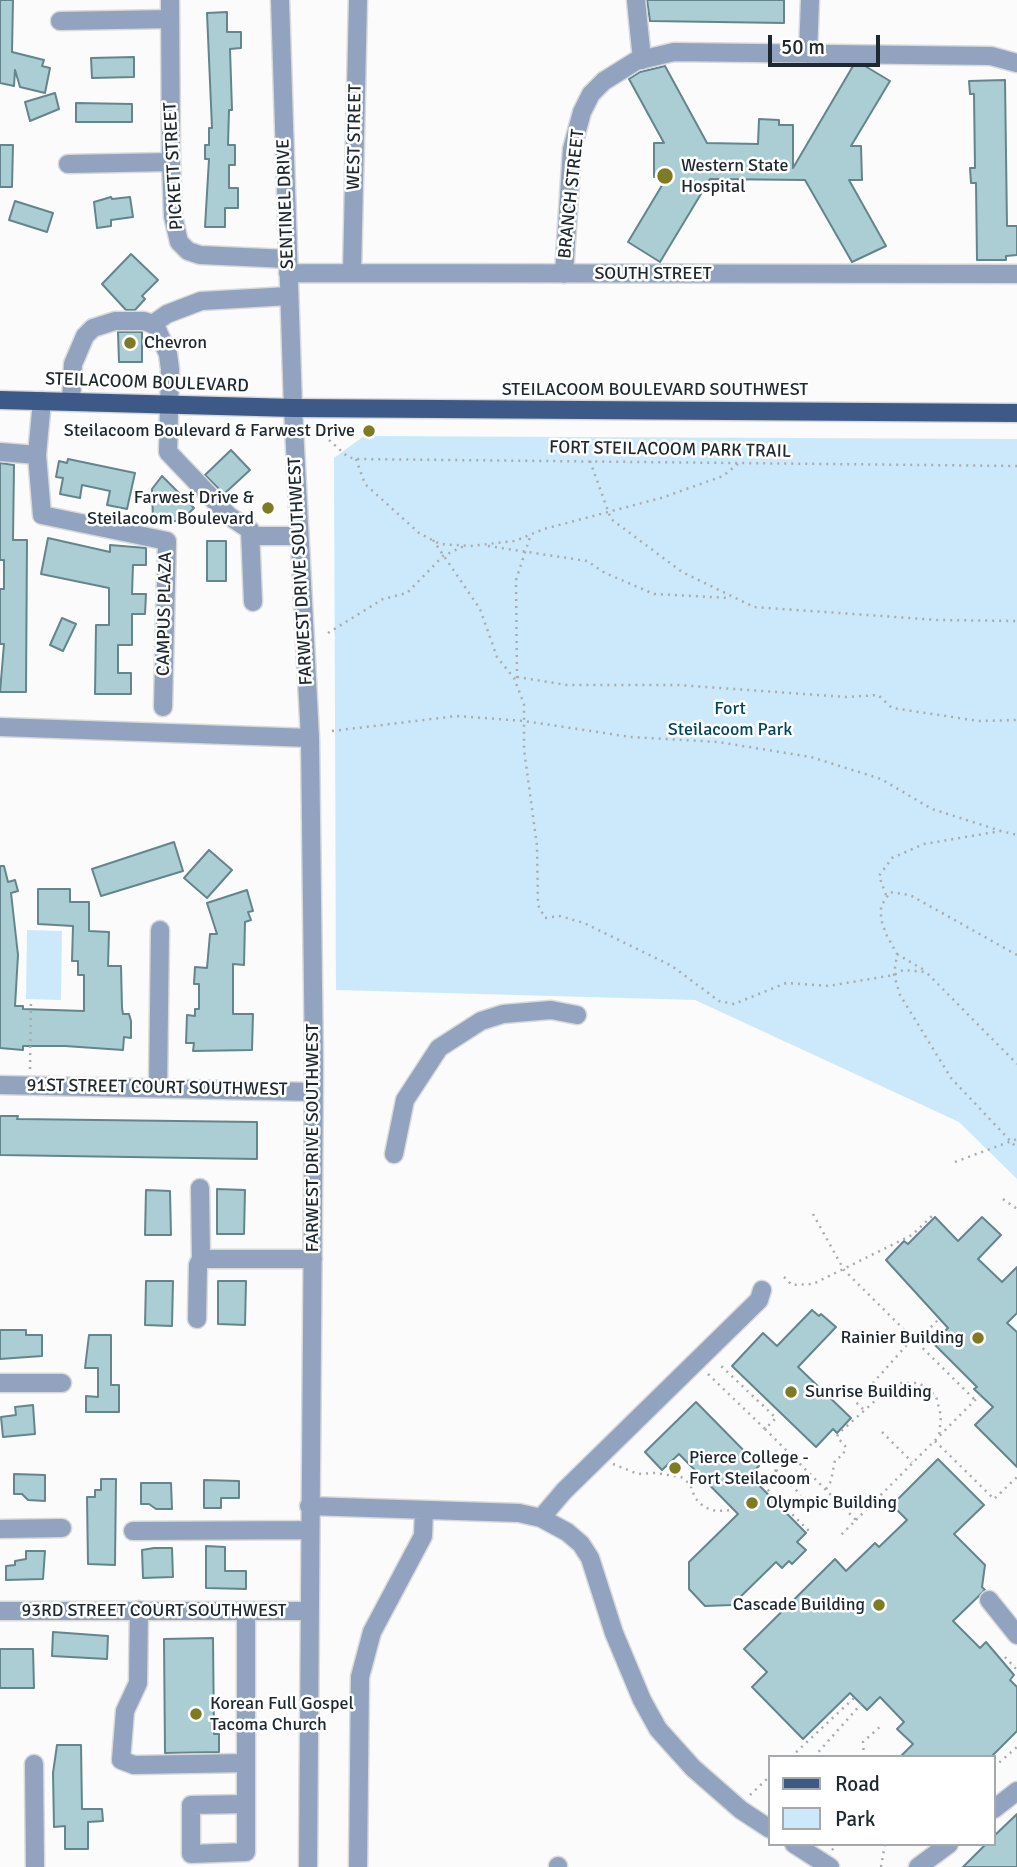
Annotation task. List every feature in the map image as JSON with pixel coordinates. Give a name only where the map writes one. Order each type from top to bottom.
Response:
[{"type":"main road","name":"STEILACOOM BOULEVARD","points":[[0,400],[293,408]]},
{"type":"main road","name":"STEILACOOM BOULEVARD SOUTHWEST","points":[[293,408],[1017,412]]},
{"type":"street","name":"PICKETT STREET","points":[[170,0],[171,162],[175,232],[178,242],[188,251],[288,266]]},
{"type":"street","name":"SENTINEL DRIVE","points":[[280,0],[293,408]]},
{"type":"street","name":"WEST STREET","points":[[352,273],[358,0]]},
{"type":"street","points":[[636,0],[642,60]]},
{"type":"street","points":[[808,54],[810,0]]},
{"type":"street","points":[[60,21],[170,19]]},
{"type":"street","name":"BRANCH STREET","points":[[564,274],[572,149],[582,112],[591,94],[604,80],[642,60],[674,52],[991,56],[1017,63]]},
{"type":"street","points":[[68,164],[171,162]]},
{"type":"street","name":"SOUTH STREET","points":[[288,266],[352,273],[1017,274]]},
{"type":"street","points":[[71,402],[73,364],[85,336],[93,328],[115,321],[153,324],[167,314],[201,301],[289,296]]},
{"type":"street","points":[[153,324],[169,354],[168,452],[229,516],[250,530],[253,602]]},
{"type":"street","name":"CAMPUS PLAZA","points":[[42,401],[37,455],[42,515],[167,541],[163,707]]},
{"type":"street","name":"FARWEST DRIVE SOUTHWEST","points":[[293,408],[310,738],[314,1092],[308,1867]]},
{"type":"street","points":[[0,452],[37,455]]},
{"type":"street","points":[[251,536],[299,536]]},
{"type":"street","points":[[0,727],[310,738]]},
{"type":"street","points":[[158,1088],[160,930]]},
{"type":"street","points":[[394,1154],[405,1100],[439,1048],[481,1021],[503,1014],[551,1010],[577,1015]]},
{"type":"street","name":"91ST STREET COURT SOUTHWEST","points":[[0,1085],[314,1092]]},
{"type":"street","points":[[197,1319],[198,1265],[201,1259],[200,1188]]},
{"type":"street","points":[[201,1259],[313,1259]]},
{"type":"street","points":[[541,1518],[564,1491],[759,1300],[762,1290]]},
{"type":"street","points":[[0,1383],[62,1383]]},
{"type":"street","points":[[309,1507],[519,1513],[541,1518],[567,1532],[581,1544],[590,1558],[614,1633],[642,1700],[659,1729],[693,1768],[737,1807],[768,1828]]},
{"type":"street","points":[[358,1867],[359,1687],[372,1632],[423,1536],[424,1510]]},
{"type":"street","points":[[0,1529],[62,1528]]},
{"type":"street","points":[[133,1531],[309,1530]]},
{"type":"street","points":[[989,1600],[1017,1635]]},
{"type":"street","points":[[139,1610],[138,1683],[125,1711],[121,1760],[134,1765],[246,1762]]},
{"type":"street","name":"93RD STREET COURT SOUTHWEST","points":[[0,1611],[309,1611]]},
{"type":"street","points":[[246,1611],[246,1804]]},
{"type":"street","points":[[34,1764],[35,1867]]},
{"type":"street","points":[[996,1807],[1017,1791]]},
{"type":"street","points":[[799,1846],[831,1859]]},
{"type":"street","points":[[918,1867],[946,1846]]},
{"type":"path","points":[[236,430],[253,431],[265,436]]},
{"type":"path","points":[[329,440],[348,457],[356,459],[365,484],[419,533],[440,544],[482,545],[515,541],[723,476],[738,463]]},
{"type":"path","name":"FORT STEILACOOM PARK TRAIL","points":[[356,459],[1017,466]]},
{"type":"path","points":[[590,461],[611,519],[682,572],[754,607],[938,620],[1017,621]]},
{"type":"path","points":[[517,684],[516,579],[523,551],[531,534]]},
{"type":"path","points":[[433,540],[480,609],[497,657],[517,684],[524,704],[527,775],[537,846],[538,905],[545,918],[560,916],[584,923],[672,966],[719,1001],[726,1002],[734,1003],[786,983],[828,986],[894,975],[903,970],[926,972]]},
{"type":"path","points":[[328,633],[383,598],[407,593],[443,556],[465,545]]},
{"type":"path","points":[[482,545],[587,561],[654,594],[735,598]]},
{"type":"path","points":[[517,677],[567,685],[679,685],[846,697],[878,695],[892,708],[979,721],[1017,720]]},
{"type":"path","points":[[332,731],[457,716],[524,721],[631,737],[718,743],[811,757],[881,779],[932,809],[1017,835]]},
{"type":"path","points":[[886,896],[879,876],[891,858],[924,844],[1001,831]]},
{"type":"path","points":[[1017,955],[910,895],[890,892],[881,906],[881,919],[897,954],[894,975],[900,995],[951,1078],[1017,1148]]},
{"type":"path","points":[[897,954],[926,972],[1017,1065]]},
{"type":"path","points":[[29,1086],[31,999]]},
{"type":"path","points":[[955,1162],[1017,1139]]},
{"type":"path","points":[[1003,1199],[1017,1209]]},
{"type":"path","points":[[813,1214],[844,1270],[975,1400]]},
{"type":"path","points":[[784,1277],[800,1287],[844,1270],[912,1235],[932,1216]]},
{"type":"path","points":[[863,1409],[856,1402],[915,1340],[939,1319]]},
{"type":"path","points":[[714,1359],[776,1418],[765,1429]]},
{"type":"path","points":[[703,1369],[856,1520]]},
{"type":"path","points":[[825,1489],[831,1481],[835,1460],[843,1455],[846,1447],[837,1437],[863,1409],[895,1383],[919,1383],[932,1391],[939,1403],[941,1416],[939,1437]]},
{"type":"path","points":[[839,1536],[980,1395]]},
{"type":"path","points":[[882,1432],[913,1463]]},
{"type":"path","points":[[935,1441],[995,1499],[1017,1477]]},
{"type":"path","points":[[791,1455],[762,1484],[810,1532]]},
{"type":"path","points":[[607,1460],[638,1474],[681,1477],[690,1484],[695,1498],[704,1507],[734,1510]]},
{"type":"path","points":[[776,1470],[801,1496]]},
{"type":"path","points":[[1005,1657],[1017,1670]]},
{"type":"path","points":[[793,1755],[854,1698]]},
{"type":"path","points":[[816,1755],[861,1704]]},
{"type":"path","points":[[864,1755],[863,1742],[883,1724]]},
{"type":"path","points":[[996,1765],[1017,1747]]},
{"type":"path","points":[[737,1807],[768,1778]]},
{"type":"path","points":[[881,1867],[885,1846]]},
{"type":"green space","name":"Fort Steilacoom Park","points":[[364,436],[1017,439],[1017,1179],[959,1122],[695,1000],[336,990],[334,458]]},
{"type":"green space","points":[[27,930],[62,931],[61,1000],[26,999]]},
{"type":"building","points":[[0,0],[13,0],[12,52],[44,60],[42,66],[50,68],[45,93],[20,87],[15,70],[14,86],[0,83]]},
{"type":"building","points":[[647,0],[784,0],[784,23],[650,21]]},
{"type":"building","points":[[227,12],[227,32],[241,32],[241,48],[230,49],[232,110],[229,110],[228,145],[235,145],[235,165],[229,165],[229,188],[238,188],[238,208],[225,208],[225,227],[205,227],[209,159],[205,159],[205,145],[209,145],[209,128],[212,128],[207,13]]},
{"type":"building","points":[[134,57],[134,77],[92,78],[91,58]]},
{"type":"building","points":[[665,66],[707,143],[758,144],[759,119],[779,120],[779,125],[793,125],[793,168],[853,66],[865,66],[890,81],[851,146],[861,146],[862,180],[849,180],[886,246],[852,262],[805,180],[710,179],[660,262],[628,242],[667,177],[654,177],[654,143],[664,143],[629,79],[640,72]]},
{"type":"building","points":[[1005,80],[1007,226],[1017,226],[1017,255],[1006,256],[1006,260],[977,260],[976,183],[971,183],[970,168],[975,168],[974,94],[970,94],[969,81]]},
{"type":"building","points":[[55,93],[59,109],[30,121],[25,102]]},
{"type":"building","points":[[76,103],[132,104],[132,122],[76,122]]},
{"type":"building","points":[[0,145],[13,145],[12,187],[0,187]]},
{"type":"building","points":[[111,197],[130,197],[133,217],[111,220],[111,226],[97,228],[94,202]]},
{"type":"building","points":[[15,201],[53,213],[47,232],[9,220]]},
{"type":"building","points":[[131,254],[158,280],[142,296],[145,299],[135,310],[126,310],[102,284]]},
{"type":"building","name":"Chevron","points":[[118,332],[142,332],[142,362],[119,362]]},
{"type":"building","points":[[231,450],[250,470],[224,494],[205,475]]},
{"type":"building","points":[[68,459],[135,473],[127,509],[107,505],[110,491],[82,485],[80,498],[60,494],[63,478],[56,477],[59,461],[67,463]]},
{"type":"building","points":[[0,463],[14,465],[13,540],[27,540],[26,692],[0,692],[4,644],[0,644],[0,589],[4,589],[4,560],[0,560]]},
{"type":"building","points":[[162,476],[194,508],[181,521],[153,521],[152,489]]},
{"type":"building","points":[[48,538],[110,552],[110,545],[146,548],[146,565],[133,565],[132,594],[146,594],[145,614],[132,614],[132,645],[118,645],[118,673],[131,673],[131,694],[95,694],[96,625],[109,625],[109,588],[41,574]]},
{"type":"building","points":[[207,541],[226,541],[226,581],[207,581]]},
{"type":"building","points":[[62,618],[76,624],[63,651],[50,645]]},
{"type":"building","points":[[174,842],[183,871],[101,896],[92,869]]},
{"type":"building","points":[[209,850],[232,870],[207,898],[184,878]]},
{"type":"building","points":[[0,866],[4,866],[8,882],[15,880],[18,891],[11,893],[18,955],[15,1006],[23,1006],[23,1009],[84,1011],[84,975],[78,975],[78,961],[72,961],[73,926],[38,924],[38,889],[70,889],[70,902],[89,902],[89,931],[109,932],[108,966],[121,966],[123,1014],[129,1014],[131,1021],[131,1038],[124,1037],[123,1050],[65,1046],[23,1046],[23,1050],[0,1048]]},
{"type":"building","points":[[247,890],[253,911],[248,912],[251,920],[245,922],[244,965],[233,964],[233,1014],[253,1014],[252,1050],[193,1051],[194,1043],[186,1043],[187,1015],[195,1016],[195,1009],[199,1009],[199,984],[194,984],[195,967],[207,968],[210,934],[217,934],[207,903]]},
{"type":"building","points":[[0,1116],[18,1116],[17,1119],[257,1122],[257,1159],[0,1155]]},
{"type":"building","points":[[217,1189],[245,1190],[244,1234],[217,1234]]},
{"type":"building","points":[[146,1190],[170,1191],[171,1235],[145,1235]]},
{"type":"building","name":"Rainier Building","points":[[935,1217],[958,1241],[982,1217],[1001,1235],[978,1259],[1002,1282],[1017,1267],[1017,1313],[1007,1323],[1017,1332],[1017,1467],[975,1425],[993,1407],[933,1343],[948,1328],[886,1260],[904,1241],[908,1244]]},
{"type":"building","points":[[146,1281],[173,1281],[172,1326],[145,1325]]},
{"type":"building","points":[[218,1281],[246,1281],[245,1325],[218,1324]]},
{"type":"building","name":"Sunrise Building","points":[[812,1310],[836,1327],[798,1367],[851,1418],[837,1433],[833,1429],[816,1447],[732,1366],[763,1333],[777,1346]]},
{"type":"building","points":[[0,1330],[26,1330],[26,1335],[42,1335],[42,1356],[0,1359]]},
{"type":"building","points":[[89,1335],[111,1335],[111,1385],[119,1385],[119,1412],[86,1412],[86,1396],[98,1397],[98,1368],[85,1368]]},
{"type":"building","name":"Olympic Building","points":[[696,1402],[759,1466],[749,1475],[806,1533],[797,1542],[806,1550],[792,1564],[789,1561],[782,1568],[776,1562],[732,1605],[705,1606],[689,1589],[689,1562],[738,1514],[679,1454],[662,1470],[645,1452]]},
{"type":"building","points":[[33,1405],[35,1434],[3,1437],[1,1417],[16,1415],[15,1407]]},
{"type":"building","name":"Cascade Building","points":[[938,1459],[984,1505],[954,1534],[985,1565],[982,1587],[985,1590],[953,1621],[980,1648],[986,1642],[1014,1675],[1010,1680],[1017,1687],[1017,1731],[993,1755],[902,1755],[913,1744],[897,1729],[904,1722],[880,1697],[867,1710],[850,1693],[803,1739],[752,1687],[767,1672],[744,1649],[835,1559],[846,1571],[875,1543],[879,1547],[907,1520],[892,1505]]},
{"type":"building","points":[[14,1474],[45,1475],[45,1501],[28,1500],[22,1494],[14,1494]]},
{"type":"building","points":[[101,1479],[116,1479],[115,1565],[88,1564],[87,1497],[95,1497],[95,1490],[101,1490]]},
{"type":"building","points":[[204,1480],[239,1481],[239,1498],[221,1498],[221,1508],[204,1508]]},
{"type":"building","points":[[141,1483],[171,1483],[172,1509],[156,1509],[149,1504],[141,1504]]},
{"type":"building","points":[[206,1546],[225,1547],[225,1571],[246,1571],[246,1589],[206,1588]]},
{"type":"building","points":[[172,1548],[173,1577],[143,1578],[142,1550]]},
{"type":"building","points":[[26,1551],[45,1551],[43,1579],[6,1580],[6,1566],[26,1559]]},
{"type":"building","points":[[53,1632],[108,1636],[107,1659],[52,1656]]},
{"type":"building","points":[[213,1638],[214,1734],[219,1734],[219,1752],[165,1753],[164,1639]]},
{"type":"building","points":[[0,1649],[33,1649],[34,1688],[0,1688]]},
{"type":"building","points":[[57,1745],[81,1745],[82,1809],[102,1809],[103,1821],[88,1822],[88,1849],[65,1849],[65,1826],[54,1827],[53,1773]]},
{"type":"building","points":[[1017,1814],[1017,1867],[963,1867],[984,1846],[996,1846],[996,1834]]},
{"type":"place","name":"Western State Hospital","points":[[665,176]]},
{"type":"place","name":"Chevron","points":[[130,343]]},
{"type":"place","name":"Steilacoom Boulevard & Farwest Drive","points":[[369,431]]},
{"type":"place","name":"Farwest Drive & Steilacoom Boulevard","points":[[268,508]]},
{"type":"place","name":"Rainier Building","points":[[978,1338]]},
{"type":"place","name":"Sunrise Building","points":[[791,1392]]},
{"type":"place","name":"Pierce College - Fort Steilacoom","points":[[675,1468]]},
{"type":"place","name":"Olympic Building","points":[[752,1503]]},
{"type":"place","name":"Cascade Building","points":[[879,1605]]},
{"type":"place","name":"Korean Full Gospel Tacoma Church","points":[[196,1714]]}]
